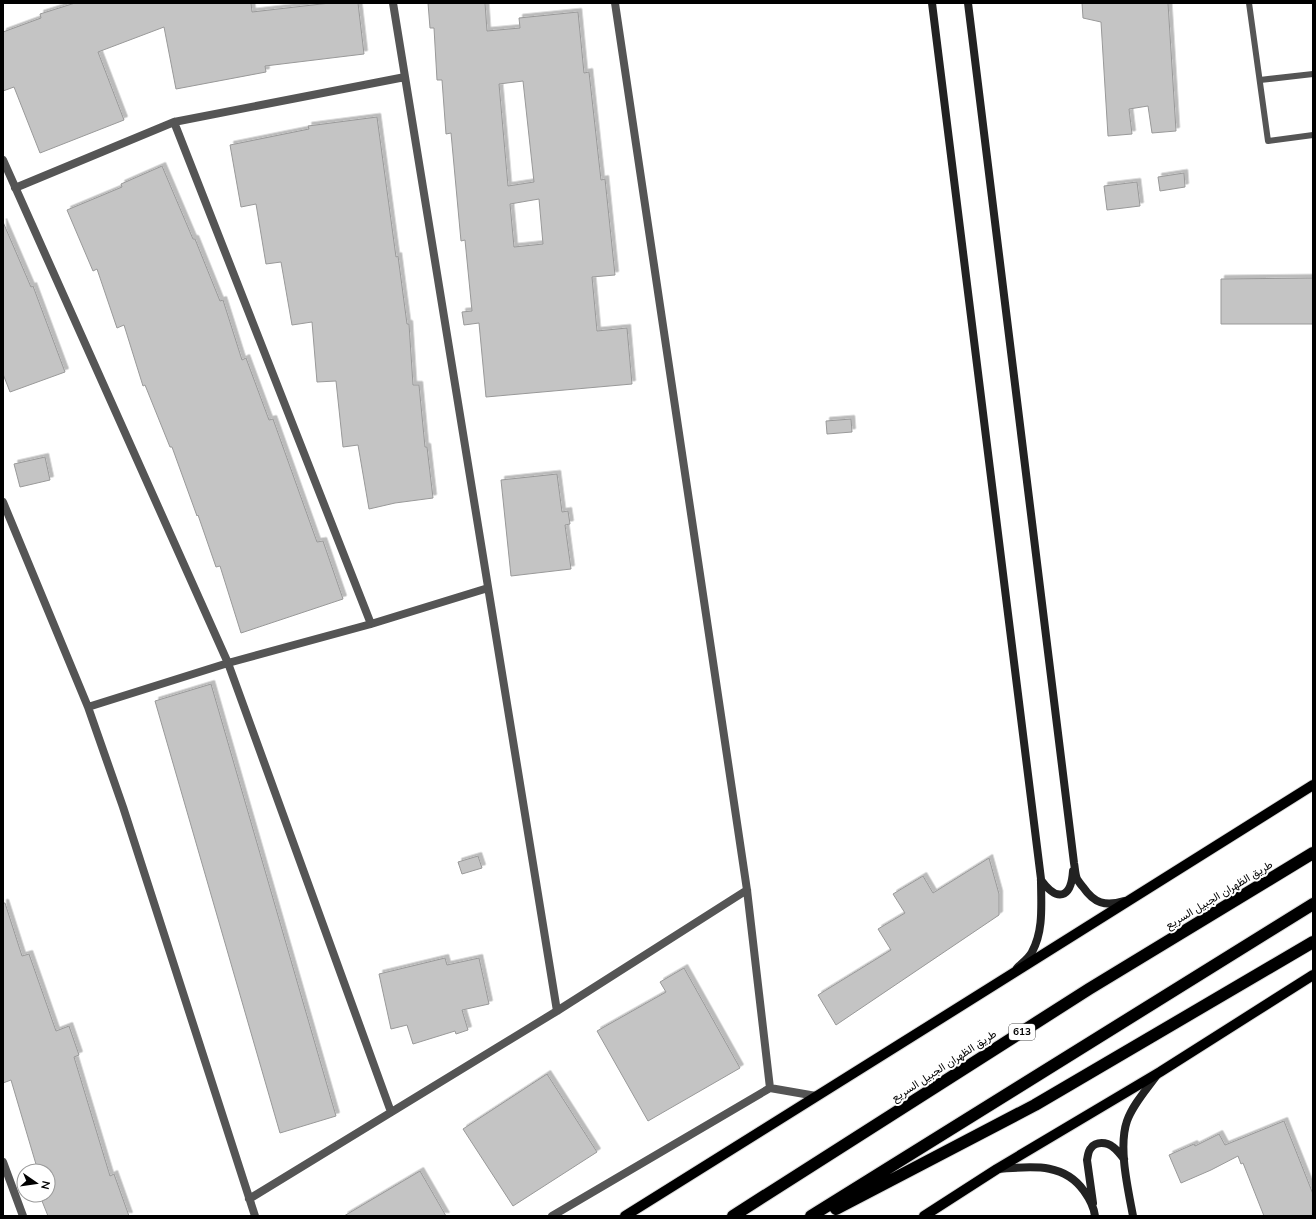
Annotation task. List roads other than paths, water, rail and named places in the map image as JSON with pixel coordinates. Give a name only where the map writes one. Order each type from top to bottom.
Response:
[{"type":"highway","name":"طريق الظهران الجبيل السريع","points":[[733,1216],[1090,989],[1313,853]]},
{"type":"highway","points":[[811,1216],[1313,904]]},
{"type":"highway","points":[[823,1216],[1035,1104],[1313,942]]},
{"type":"main road","points":[[625,1216],[1008,978],[1313,785]]},
{"type":"main road","points":[[924,1216],[997,1169],[1160,1072],[1313,975]]},
{"type":"street","points":[[393,3],[557,1010]]},
{"type":"street","points":[[615,3],[746,890],[770,1088]]},
{"type":"street","points":[[932,3],[1041,879],[1040,934],[1032,953],[1008,978]]},
{"type":"street","points":[[968,3],[1074,863],[1077,879],[1093,899],[1104,904],[1114,904],[1135,898]]},
{"type":"street","points":[[15,188],[174,122],[406,77]]},
{"type":"street","points":[[174,122],[371,624]]},
{"type":"street","points":[[3,160],[228,664],[391,1112]]},
{"type":"street","points":[[3,502],[88,707],[123,807],[255,1216]]},
{"type":"street","points":[[88,707],[228,664],[371,624],[488,588]]},
{"type":"street","points":[[1041,879],[1050,891],[1059,895],[1064,893],[1068,891],[1072,881],[1074,863]]},
{"type":"street","points":[[249,1199],[557,1010],[746,890]]},
{"type":"street","points":[[1133,1216],[1124,1159],[1124,1136],[1126,1122],[1131,1111],[1160,1072]]},
{"type":"street","points":[[552,1216],[770,1088],[816,1096]]},
{"type":"street","points":[[1094,1212],[1087,1160],[1091,1148],[1101,1143],[1107,1143],[1124,1159]]},
{"type":"street","points":[[3,1162],[23,1216]]},
{"type":"street","points":[[997,1169],[1045,1167],[1059,1171],[1071,1177],[1079,1185],[1094,1212]]},
{"type":"lane","points":[[1249,3],[1268,141],[1313,135]]},
{"type":"lane","points":[[1260,80],[1313,74]]}]
